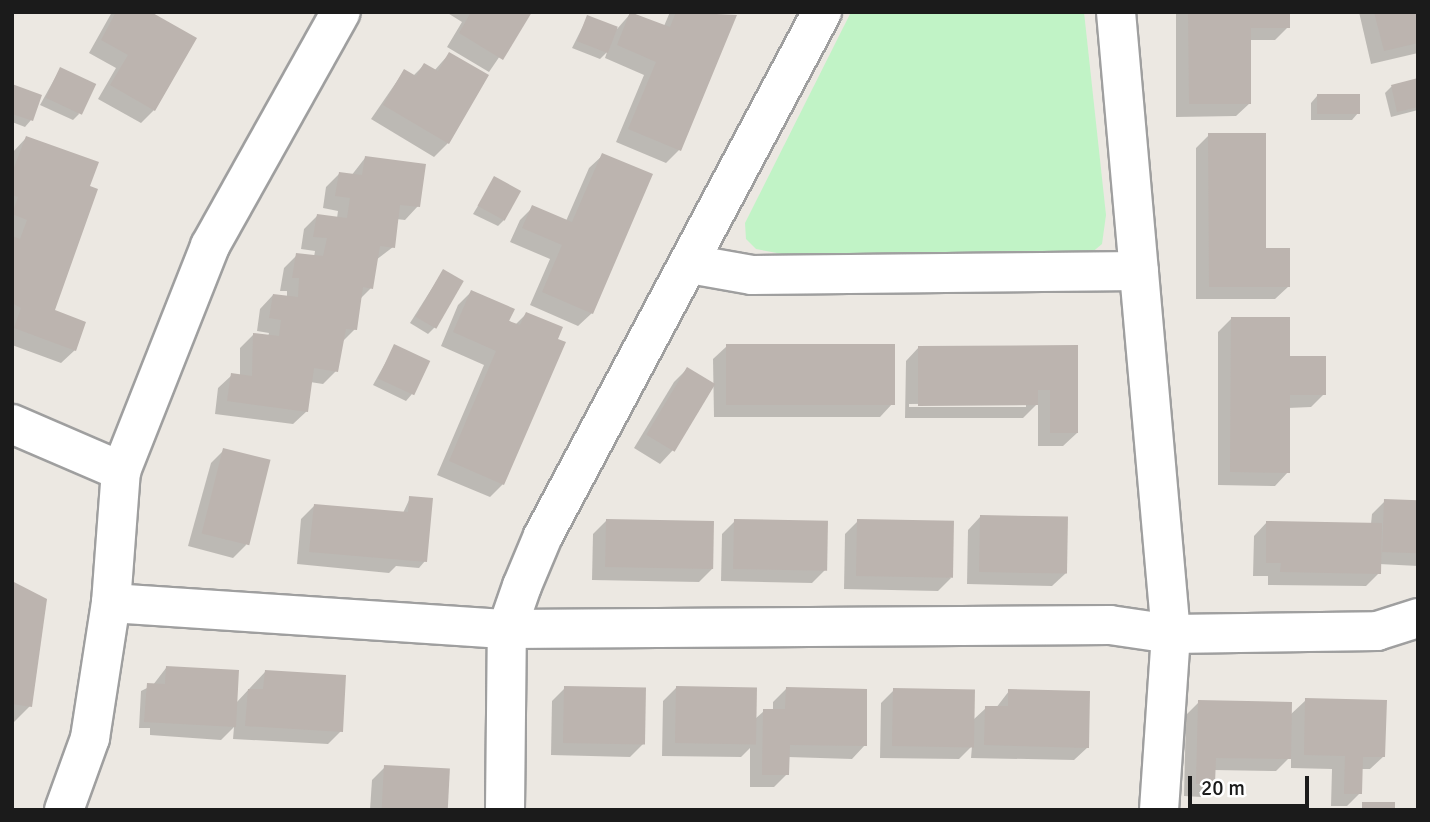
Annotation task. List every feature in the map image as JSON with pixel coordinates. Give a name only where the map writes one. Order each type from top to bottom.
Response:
[{"type":"street","points":[[64,810],[90,738],[110,603],[121,471],[210,246],[341,12]]},
{"type":"street","points":[[505,810],[507,629],[543,536],[822,12]]},
{"type":"street","points":[[1116,12],[1171,634],[1159,810]]},
{"type":"street","points":[[690,264],[751,275],[1139,271]]},
{"type":"street","points":[[12,424],[121,471]]},
{"type":"street","points":[[110,603],[507,629],[1110,625],[1171,634],[1377,631],[1418,618]]},
{"type":"green space","points":[[851,12],[1084,12],[1106,215],[1102,244],[1090,254],[793,256],[756,249],[746,239],[745,223]]},
{"type":"building","points":[[116,12],[151,12],[197,38],[155,111],[110,85],[128,55],[101,40]]},
{"type":"building","points":[[471,12],[532,12],[503,60],[459,33]]},
{"type":"building","points":[[630,12],[670,27],[676,12],[737,15],[681,151],[628,129],[656,62],[617,45]]},
{"type":"building","points":[[1188,12],[1290,12],[1290,28],[1251,28],[1251,104],[1189,104]]},
{"type":"building","points":[[1374,12],[1418,12],[1418,43],[1384,51]]},
{"type":"building","points":[[587,15],[618,27],[608,53],[577,41]]},
{"type":"building","points":[[449,52],[489,75],[449,144],[383,105],[404,69],[416,76],[424,63],[438,71]]},
{"type":"building","points":[[60,67],[96,84],[82,115],[46,98]]},
{"type":"building","points":[[1418,78],[1418,107],[1397,112],[1391,85]]},
{"type":"building","points":[[12,84],[42,95],[33,121],[12,114]]},
{"type":"building","points":[[1317,94],[1360,94],[1360,114],[1317,114]]},
{"type":"building","points":[[1208,133],[1266,133],[1266,248],[1290,248],[1290,287],[1209,287]]},
{"type":"building","points":[[26,136],[99,162],[90,186],[98,189],[55,310],[86,322],[76,351],[14,328],[21,308],[12,303],[12,236],[20,239],[27,220],[12,214],[18,197],[12,195],[12,173]]},
{"type":"building","points":[[602,153],[653,174],[593,314],[542,292],[562,245],[522,228],[532,205],[572,222]]},
{"type":"building","points":[[365,156],[426,164],[420,207],[400,205],[395,248],[380,246],[373,289],[363,287],[357,330],[346,329],[338,372],[314,368],[308,412],[227,401],[231,373],[252,376],[253,333],[279,336],[281,320],[269,318],[273,294],[298,297],[299,278],[292,278],[296,253],[323,256],[327,238],[313,237],[317,214],[347,218],[350,198],[335,196],[339,172],[362,175]]},
{"type":"building","points":[[494,176],[521,191],[505,221],[478,206]]},
{"type":"building","points":[[443,269],[464,281],[436,329],[416,317]]},
{"type":"building","points":[[471,290],[515,309],[509,321],[520,325],[526,312],[563,327],[558,339],[566,342],[504,485],[449,461],[496,351],[453,332]]},
{"type":"building","points":[[1231,317],[1290,317],[1290,356],[1326,356],[1326,395],[1290,395],[1290,473],[1230,472]]},
{"type":"building","points":[[394,344],[430,361],[414,395],[378,378]]},
{"type":"building","points":[[726,344],[895,344],[895,405],[726,405]]},
{"type":"building","points":[[1078,345],[1078,433],[1050,433],[1050,390],[1038,390],[1038,405],[918,406],[918,346]]},
{"type":"building","points":[[687,367],[715,384],[675,452],[646,435]]},
{"type":"building","points":[[223,448],[271,460],[249,545],[202,533]]},
{"type":"building","points":[[409,496],[433,498],[427,562],[309,552],[314,504],[408,512]]},
{"type":"building","points":[[1384,499],[1418,500],[1416,553],[1382,552]]},
{"type":"building","points":[[980,515],[1068,517],[1067,574],[979,572]]},
{"type":"building","points":[[606,519],[714,521],[713,569],[605,567]]},
{"type":"building","points":[[734,519],[828,521],[827,571],[733,569]]},
{"type":"building","points":[[857,519],[954,521],[953,578],[856,576]]},
{"type":"building","points":[[1266,521],[1382,523],[1381,574],[1280,572],[1281,563],[1266,563]]},
{"type":"building","points":[[12,581],[47,599],[32,707],[12,704]]},
{"type":"building","points":[[166,666],[239,670],[236,727],[144,722],[147,683],[165,684]]},
{"type":"building","points":[[265,670],[346,675],[343,732],[245,726],[248,689],[263,689]]},
{"type":"building","points":[[564,686],[646,687],[645,744],[563,743]]},
{"type":"building","points":[[676,686],[757,687],[756,744],[675,743]]},
{"type":"building","points":[[786,687],[867,689],[867,746],[790,745],[789,775],[762,775],[763,709],[785,709]]},
{"type":"building","points":[[893,688],[975,689],[974,747],[892,746]]},
{"type":"building","points":[[1008,689],[1090,691],[1089,748],[984,745],[985,706],[1008,706]]},
{"type":"building","points":[[1305,698],[1387,700],[1385,757],[1363,757],[1362,794],[1344,794],[1345,756],[1304,755]]},
{"type":"building","points":[[1198,700],[1292,702],[1291,759],[1216,758],[1215,784],[1196,784]]},
{"type":"building","points":[[384,765],[450,768],[448,810],[382,810]]},
{"type":"building","points":[[1362,802],[1395,802],[1395,810],[1362,810]]}]
